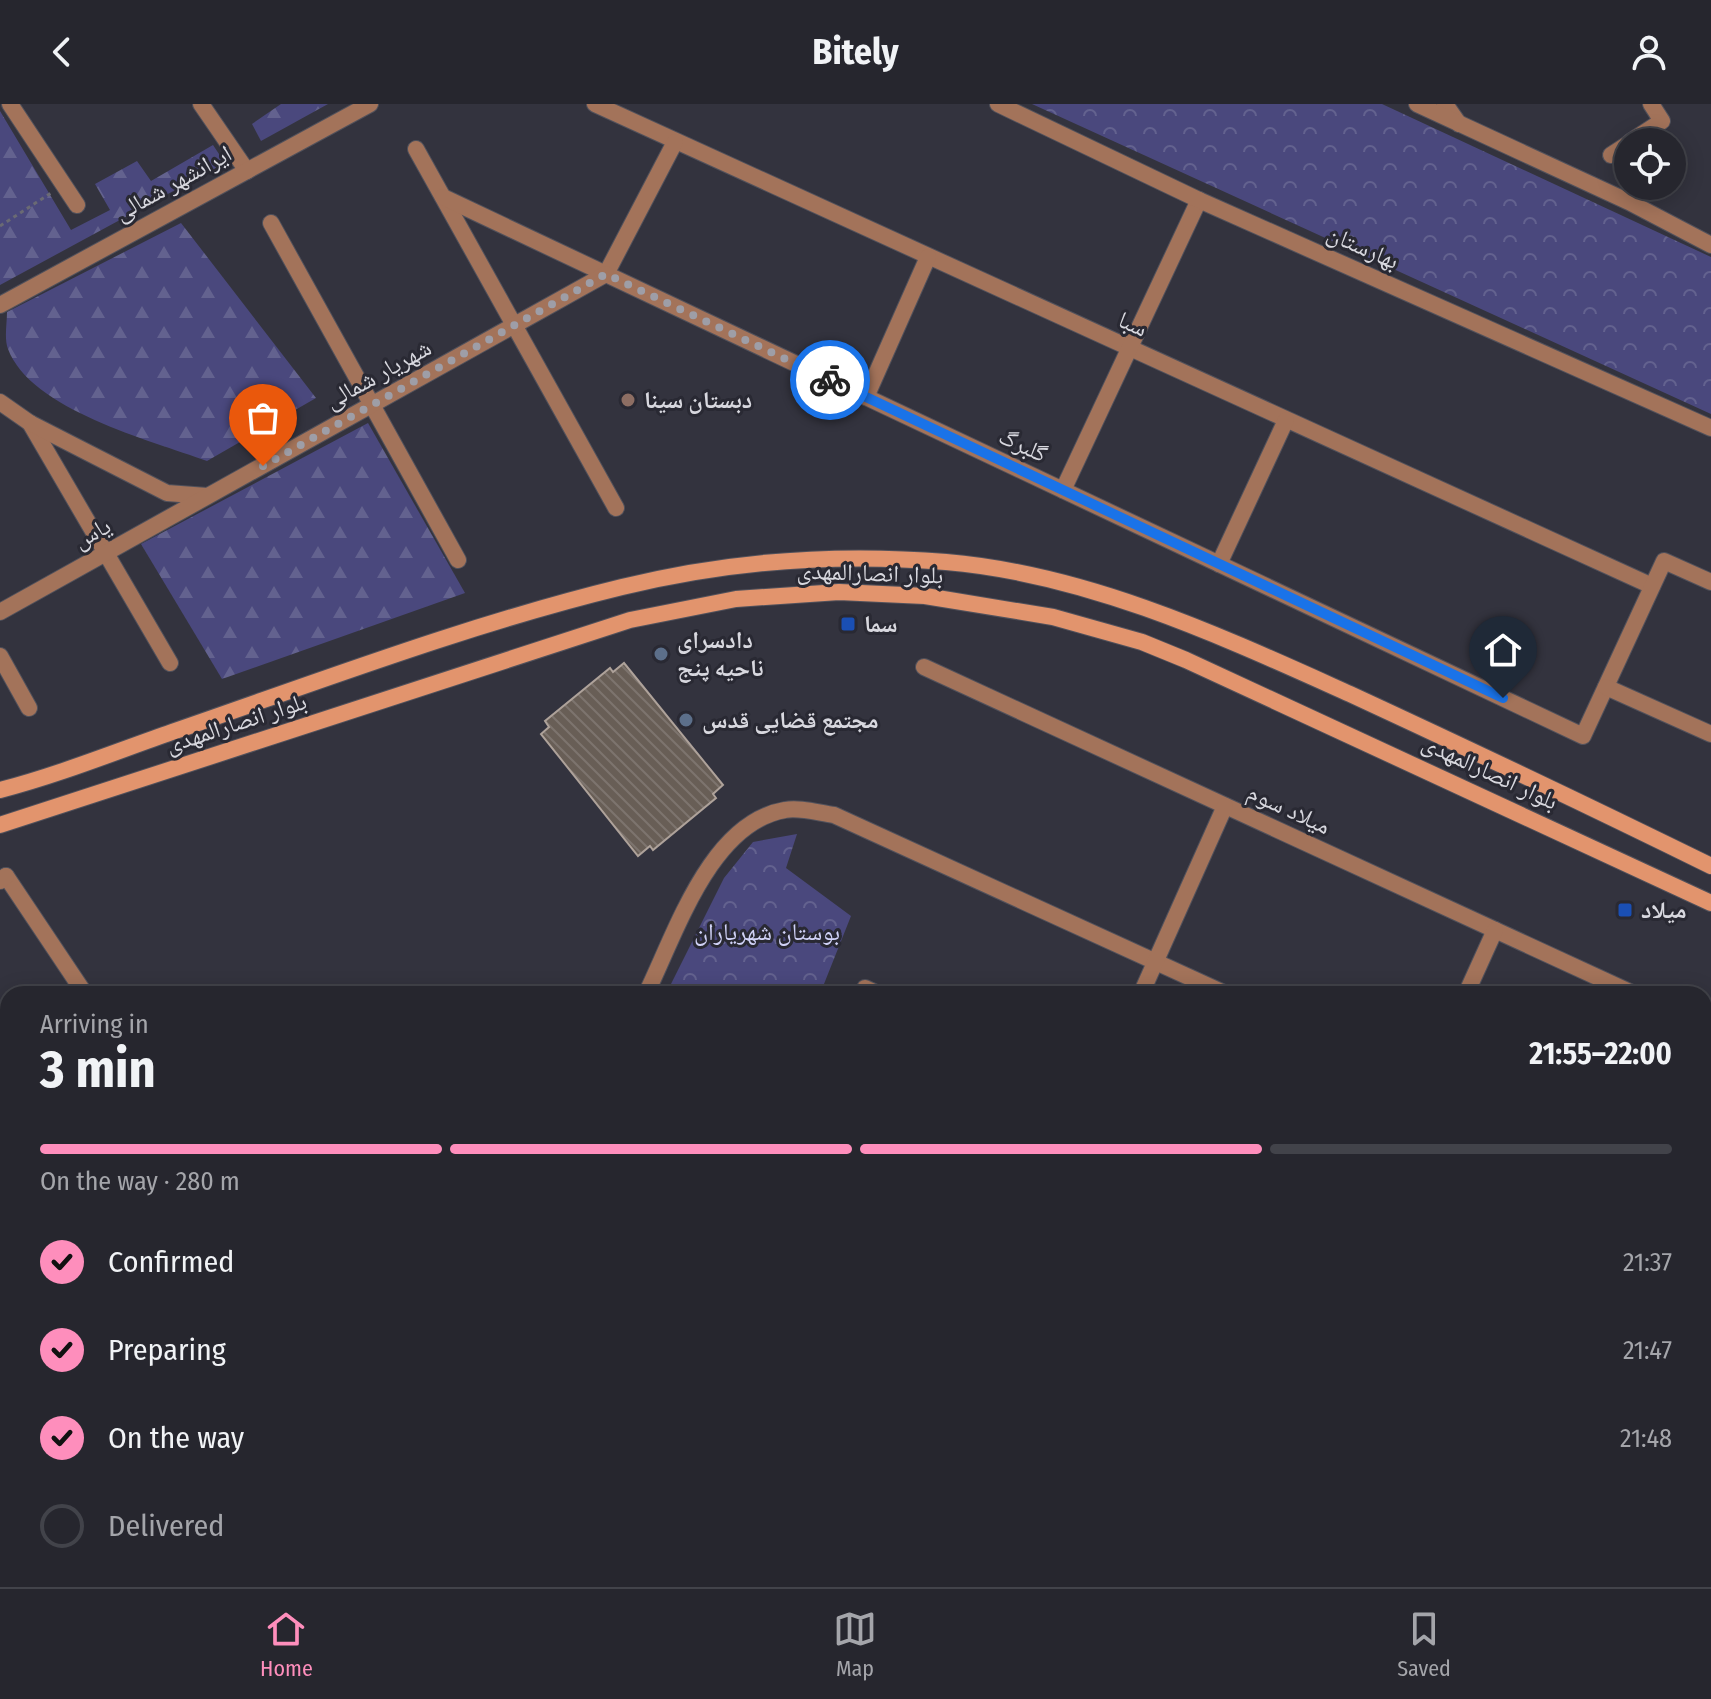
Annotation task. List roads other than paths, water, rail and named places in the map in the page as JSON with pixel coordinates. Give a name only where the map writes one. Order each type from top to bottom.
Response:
[{"type":"main road","name":"بلوار انصارالمهدی","points":[[0,790],[445,641],[622,587],[702,570],[783,560],[923,561],[1007,573],[1102,594],[1192,624],[1536,780],[1711,866]]},
{"type":"main road","name":"بلوار انصارالمهدی","points":[[0,825],[630,620],[736,599],[839,592],[886,593],[1015,608],[1142,642],[1393,753],[1711,903]]},
{"type":"street","points":[[10,104],[77,205]]},
{"type":"street","points":[[201,104],[247,171]]},
{"type":"street","name":"ایرانشهر شمالی","points":[[0,305],[370,104]]},
{"type":"street","name":"سبا","points":[[595,104],[1652,586]]},
{"type":"street","name":"بهارستان","points":[[998,104],[1199,200],[1711,428]]},
{"type":"street","points":[[1417,104],[1629,202],[1711,245]]},
{"type":"street","points":[[1445,104],[1459,124]]},
{"type":"street","points":[[1651,104],[1662,121],[1652,128]]},
{"type":"street","points":[[606,274],[675,142]]},
{"type":"street","points":[[416,149],[616,508]]},
{"type":"street","name":"گلبرگ","points":[[443,197],[1583,736],[1606,687]]},
{"type":"street","points":[[1063,490],[1199,200]]},
{"type":"street","points":[[1629,202],[1711,233]]},
{"type":"street","points":[[271,223],[458,560]]},
{"type":"street","points":[[866,397],[928,257]]},
{"type":"street","name":"شهریار شمالی","points":[[207,496],[606,274]]},
{"type":"street","points":[[0,402],[30,423],[167,493],[207,496]]},
{"type":"street","points":[[1219,564],[1286,420]]},
{"type":"street","points":[[30,423],[170,663]]},
{"type":"street","name":"یاس","points":[[0,612],[207,496]]},
{"type":"street","points":[[1711,582],[1664,561],[1606,687],[1711,734]]},
{"type":"street","points":[[0,656],[29,708]]},
{"type":"street","name":"میلاد سوم","points":[[924,667],[1617,986]]},
{"type":"street","points":[[1144,986],[1225,806]]},
{"type":"street","points":[[650,986],[713,859],[747,824],[786,809],[834,815],[1208,986]]},
{"type":"street","points":[[3,878],[79,986]]},
{"type":"street","points":[[1470,986],[1495,930]]},
{"type":"place","name":"دبستان سینا","points":[[628,400]]},
{"type":"place","name":"سما","points":[[848,624]]},
{"type":"place","name":"دادسرای ناحیه پنج","points":[[661,654]]},
{"type":"place","name":"مجتمع قضایی قدس","points":[[686,720]]},
{"type":"place","name":"میلاد","points":[[1625,910]]},
{"type":"park label","name":"بوستان شهریاران","points":[[767,932]]}]
